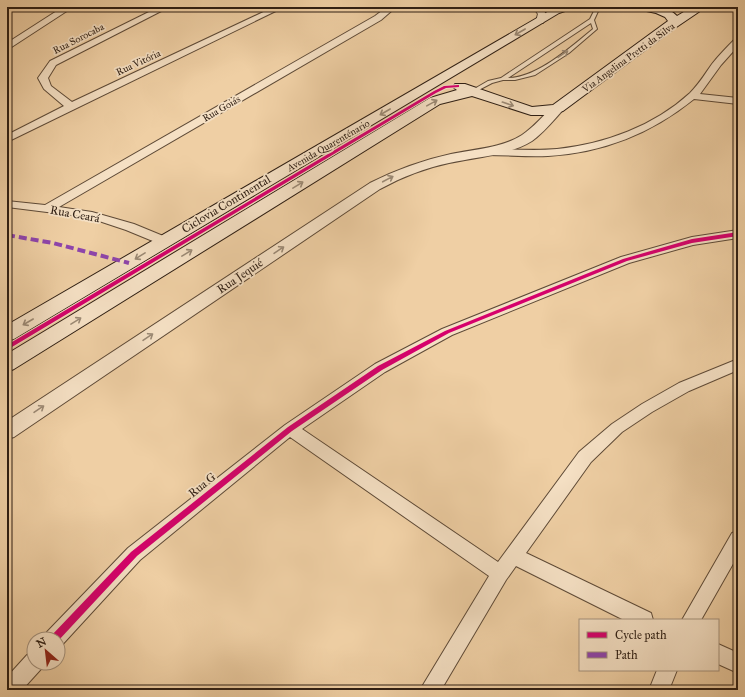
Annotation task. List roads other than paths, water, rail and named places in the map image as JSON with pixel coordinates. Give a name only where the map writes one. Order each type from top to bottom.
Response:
[{"type":"main road","name":"Avenida Quarenténario","points":[[7,334],[555,11],[567,7]]},
{"type":"main road","points":[[641,7],[659,10],[670,15],[674,21],[671,25]]},
{"type":"main road","points":[[675,7],[689,9],[699,7]]},
{"type":"main road","name":"Via Angelina Pretti da Silva","points":[[558,108],[671,25],[699,7]]},
{"type":"main road","points":[[446,76],[452,82],[471,92],[531,112],[546,111],[558,108]]},
{"type":"main road","points":[[7,364],[435,101],[454,95],[471,92]]},
{"type":"street","points":[[7,47],[69,7]]},
{"type":"street","name":"Rua Sorocaba","points":[[71,106],[47,87],[43,78],[53,63],[165,7]]},
{"type":"street","name":"Rua Vitória","points":[[7,139],[71,106],[280,7]]},
{"type":"street","name":"Rua Goiás","points":[[49,208],[378,18],[392,7]]},
{"type":"street","points":[[537,7],[542,14],[540,21]]},
{"type":"street","points":[[486,152],[556,152],[581,149],[611,141],[636,132],[661,119],[692,96],[717,64],[738,41]]},
{"type":"street","points":[[692,96],[738,102]]},
{"type":"street","name":"Rua Jequié","points":[[7,431],[375,186],[410,168],[486,152],[515,144],[527,138],[558,108]]},
{"type":"street","name":"Rua Ceará","points":[[7,204],[88,214],[130,227],[164,241]]},
{"type":"street","name":"Rua G","points":[[62,631],[134,554],[290,429],[380,368],[447,332],[625,260],[692,241],[738,234]]},
{"type":"street","points":[[430,690],[500,574],[585,457],[617,428],[647,408],[684,387],[738,364]]},
{"type":"street","points":[[290,429],[500,574]]},
{"type":"street","points":[[692,619],[738,539]]},
{"type":"street","points":[[514,556],[642,619]]},
{"type":"street","points":[[719,654],[738,663]]},
{"type":"street","points":[[9,690],[26,671]]},
{"type":"street","points":[[659,690],[667,671]]},
{"type":"lane","points":[[503,79],[592,20],[598,7]]},
{"type":"lane","points":[[471,92],[490,82],[503,79],[515,79],[533,74],[567,52],[595,30],[592,20]]}]
